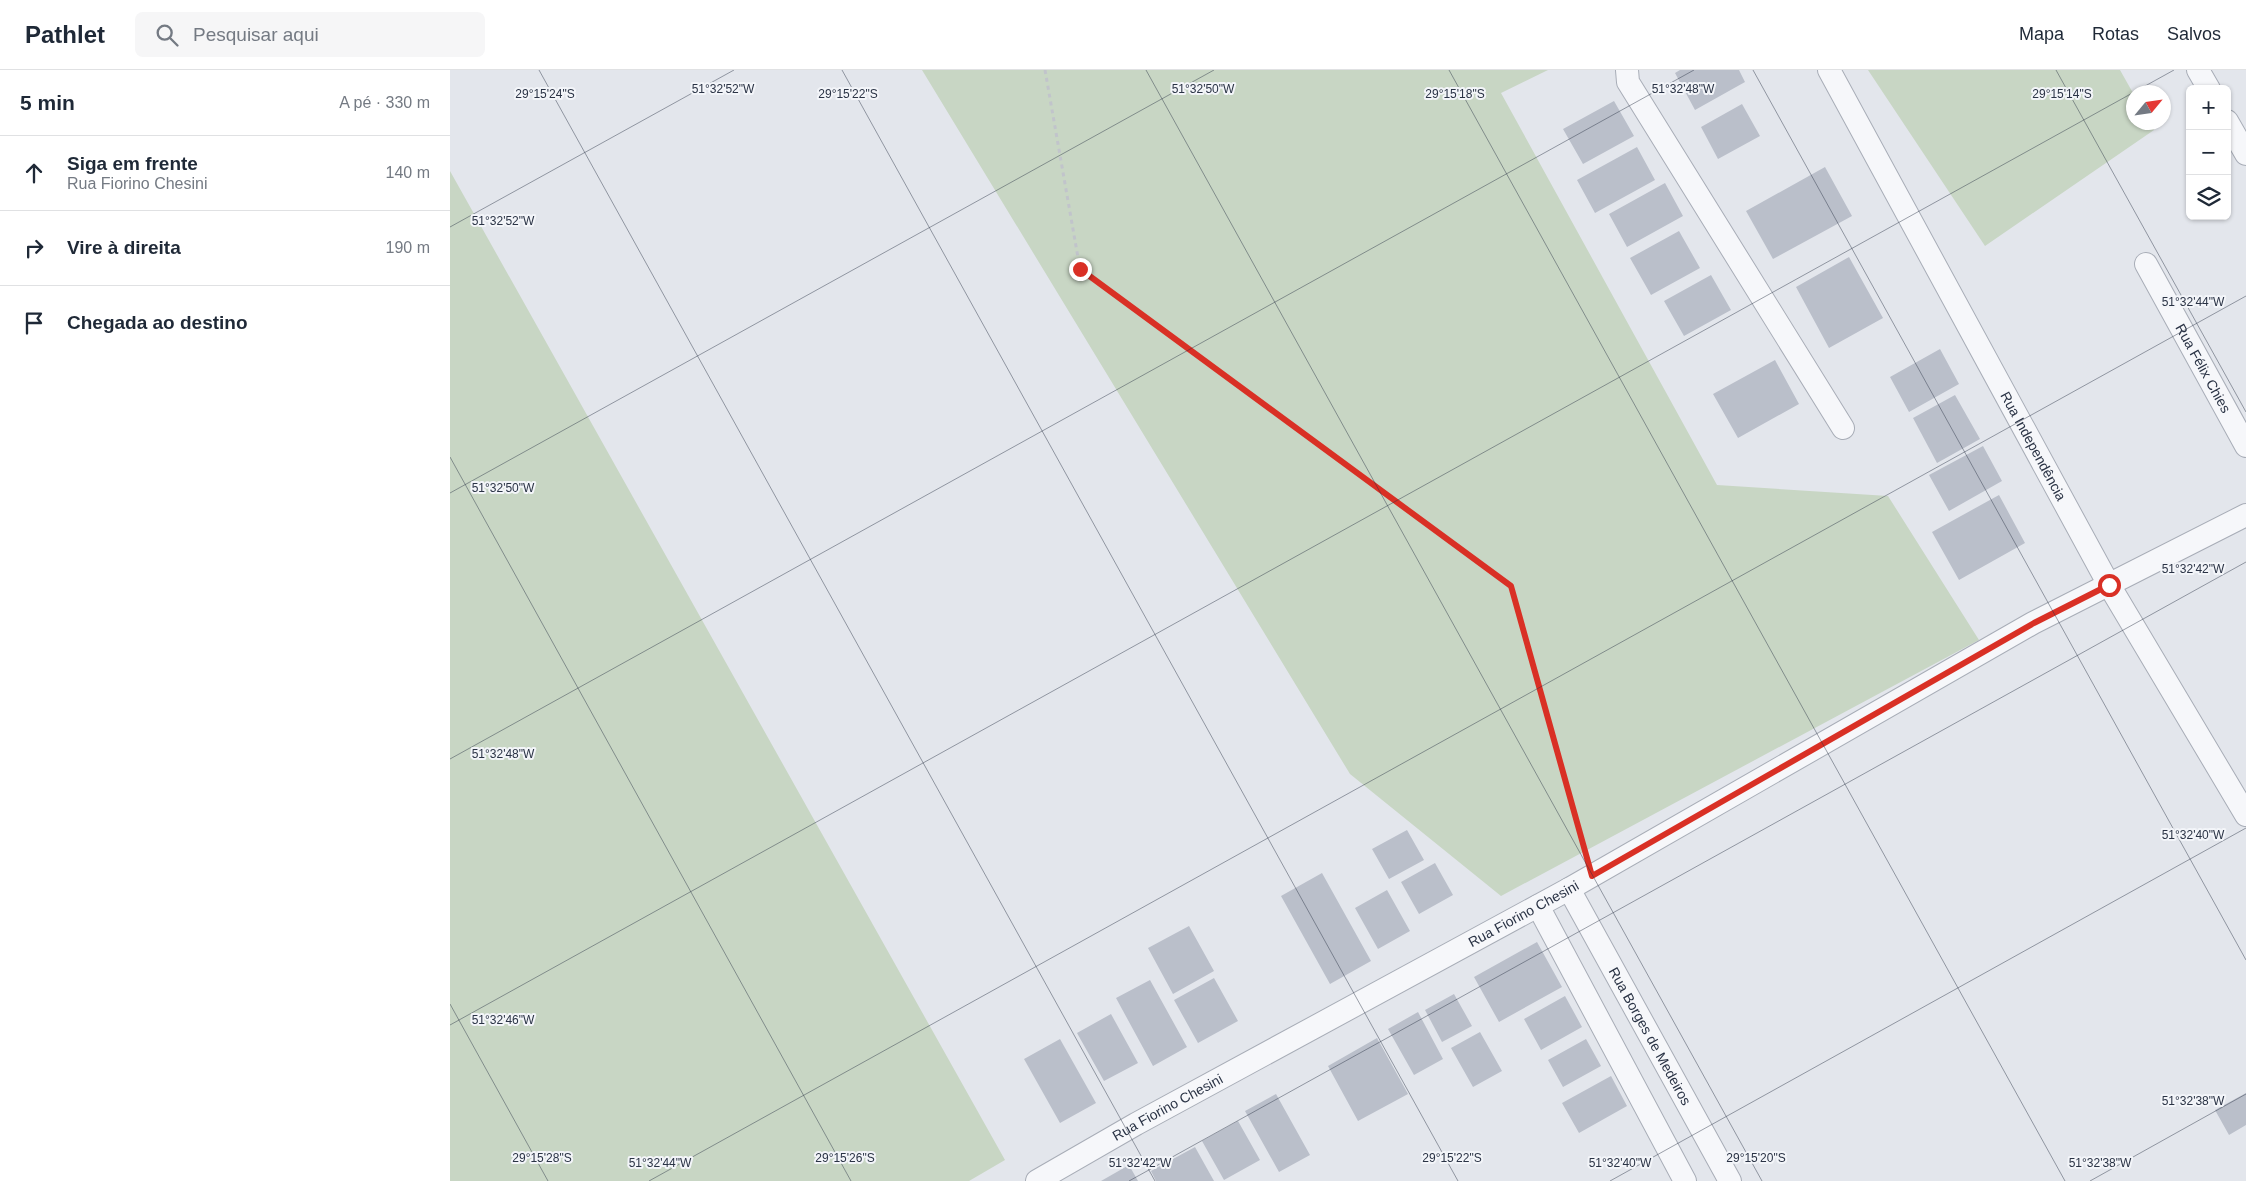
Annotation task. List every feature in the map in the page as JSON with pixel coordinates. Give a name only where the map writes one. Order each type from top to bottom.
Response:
[{"type":"street","points":[[1627,70],[1628,82],[1843,428]]},
{"type":"street","name":"Rua Independência","points":[[1829,70],[2109,585],[2246,815]]},
{"type":"street","points":[[2198,70],[2207,85]]},
{"type":"street","points":[[2231,128],[2246,154]]},
{"type":"street","name":"Rua Félix Chies","points":[[2146,264],[2246,446]]},
{"type":"street","name":"Rua Fiorino Chesini","points":[[1036,1181],[1144,1119],[1569,889],[2034,623],[2246,515]]},
{"type":"street","name":"Rua Borges de Medeiros","points":[[1569,889],[1730,1181]]},
{"type":"street","points":[[1538,906],[1685,1181]]},
{"type":"path","points":[[1045,70],[1080,269],[1511,586],[1592,876]]},
{"type":"green space","points":[[922,70],[1548,70],[1501,93],[1717,485],[1888,496],[1979,640],[1501,896],[1350,774]]},
{"type":"green space","points":[[1868,70],[2120,70],[2128,85],[2126,85],[2126,130],[2154,130],[1985,246]]},
{"type":"green space","points":[[450,171],[1005,1160],[969,1181],[450,1181]]},
{"type":"building","points":[[1680,70],[1739,70],[1745,82],[1695,110],[1675,73]]},
{"type":"building","points":[[1614,101],[1634,136],[1583,164],[1563,129]]},
{"type":"building","points":[[1742,104],[1760,136],[1718,159],[1701,127]]},
{"type":"building","points":[[1637,147],[1655,180],[1595,213],[1577,180]]},
{"type":"building","points":[[1825,167],[1852,216],[1773,259],[1746,211]]},
{"type":"building","points":[[1665,183],[1683,216],[1627,247],[1609,214]]},
{"type":"building","points":[[1679,231],[1700,268],[1651,295],[1630,258]]},
{"type":"building","points":[[1849,257],[1883,318],[1829,348],[1796,287]]},
{"type":"building","points":[[1711,275],[1731,310],[1684,336],[1664,301]]},
{"type":"building","points":[[1940,349],[1959,384],[1909,412],[1890,377]]},
{"type":"building","points":[[1775,360],[1799,404],[1738,438],[1713,394]]},
{"type":"building","points":[[1955,395],[1980,439],[1937,463],[1913,418]]},
{"type":"building","points":[[1983,446],[2002,481],[1949,511],[1929,475]]},
{"type":"building","points":[[1999,495],[2025,543],[1959,580],[1932,532]]},
{"type":"building","points":[[1407,830],[1424,860],[1389,879],[1372,849]]},
{"type":"building","points":[[1435,863],[1453,895],[1419,914],[1401,882]]},
{"type":"building","points":[[1322,873],[1371,961],[1330,984],[1281,896]]},
{"type":"building","points":[[1387,890],[1410,931],[1378,949],[1355,908]]},
{"type":"building","points":[[1189,926],[1214,971],[1173,994],[1148,948]]},
{"type":"building","points":[[1537,942],[1562,987],[1499,1022],[1474,977]]},
{"type":"building","points":[[1214,978],[1238,1021],[1198,1043],[1174,1000]]},
{"type":"building","points":[[1150,980],[1187,1047],[1153,1066],[1116,998]]},
{"type":"building","points":[[1454,994],[1472,1026],[1442,1042],[1425,1010]]},
{"type":"building","points":[[1565,996],[1582,1027],[1541,1050],[1524,1019]]},
{"type":"building","points":[[1418,1012],[1443,1059],[1414,1075],[1388,1029]]},
{"type":"building","points":[[1111,1014],[1138,1063],[1104,1081],[1077,1033]]},
{"type":"building","points":[[1480,1032],[1502,1071],[1473,1087],[1451,1048]]},
{"type":"building","points":[[1377,1038],[1408,1094],[1358,1121],[1328,1066]]},
{"type":"building","points":[[1060,1039],[1096,1103],[1060,1123],[1024,1059]]},
{"type":"building","points":[[1586,1039],[1601,1066],[1563,1087],[1548,1060]]},
{"type":"building","points":[[1611,1076],[1627,1106],[1579,1133],[1562,1103]]},
{"type":"building","points":[[2246,1093],[2246,1125],[2229,1135],[2215,1110]]},
{"type":"building","points":[[1276,1094],[1310,1155],[1279,1172],[1245,1111]]},
{"type":"building","points":[[1238,1121],[1260,1160],[1224,1180],[1202,1141]]},
{"type":"building","points":[[1195,1147],[1214,1181],[1156,1181],[1151,1171]]},
{"type":"building","points":[[1129,1165],[1138,1181],[1101,1181]]},
{"type":"route","points":[[1080,269],[1511,586],[1592,876],[2034,623],[2109,585]]}]
